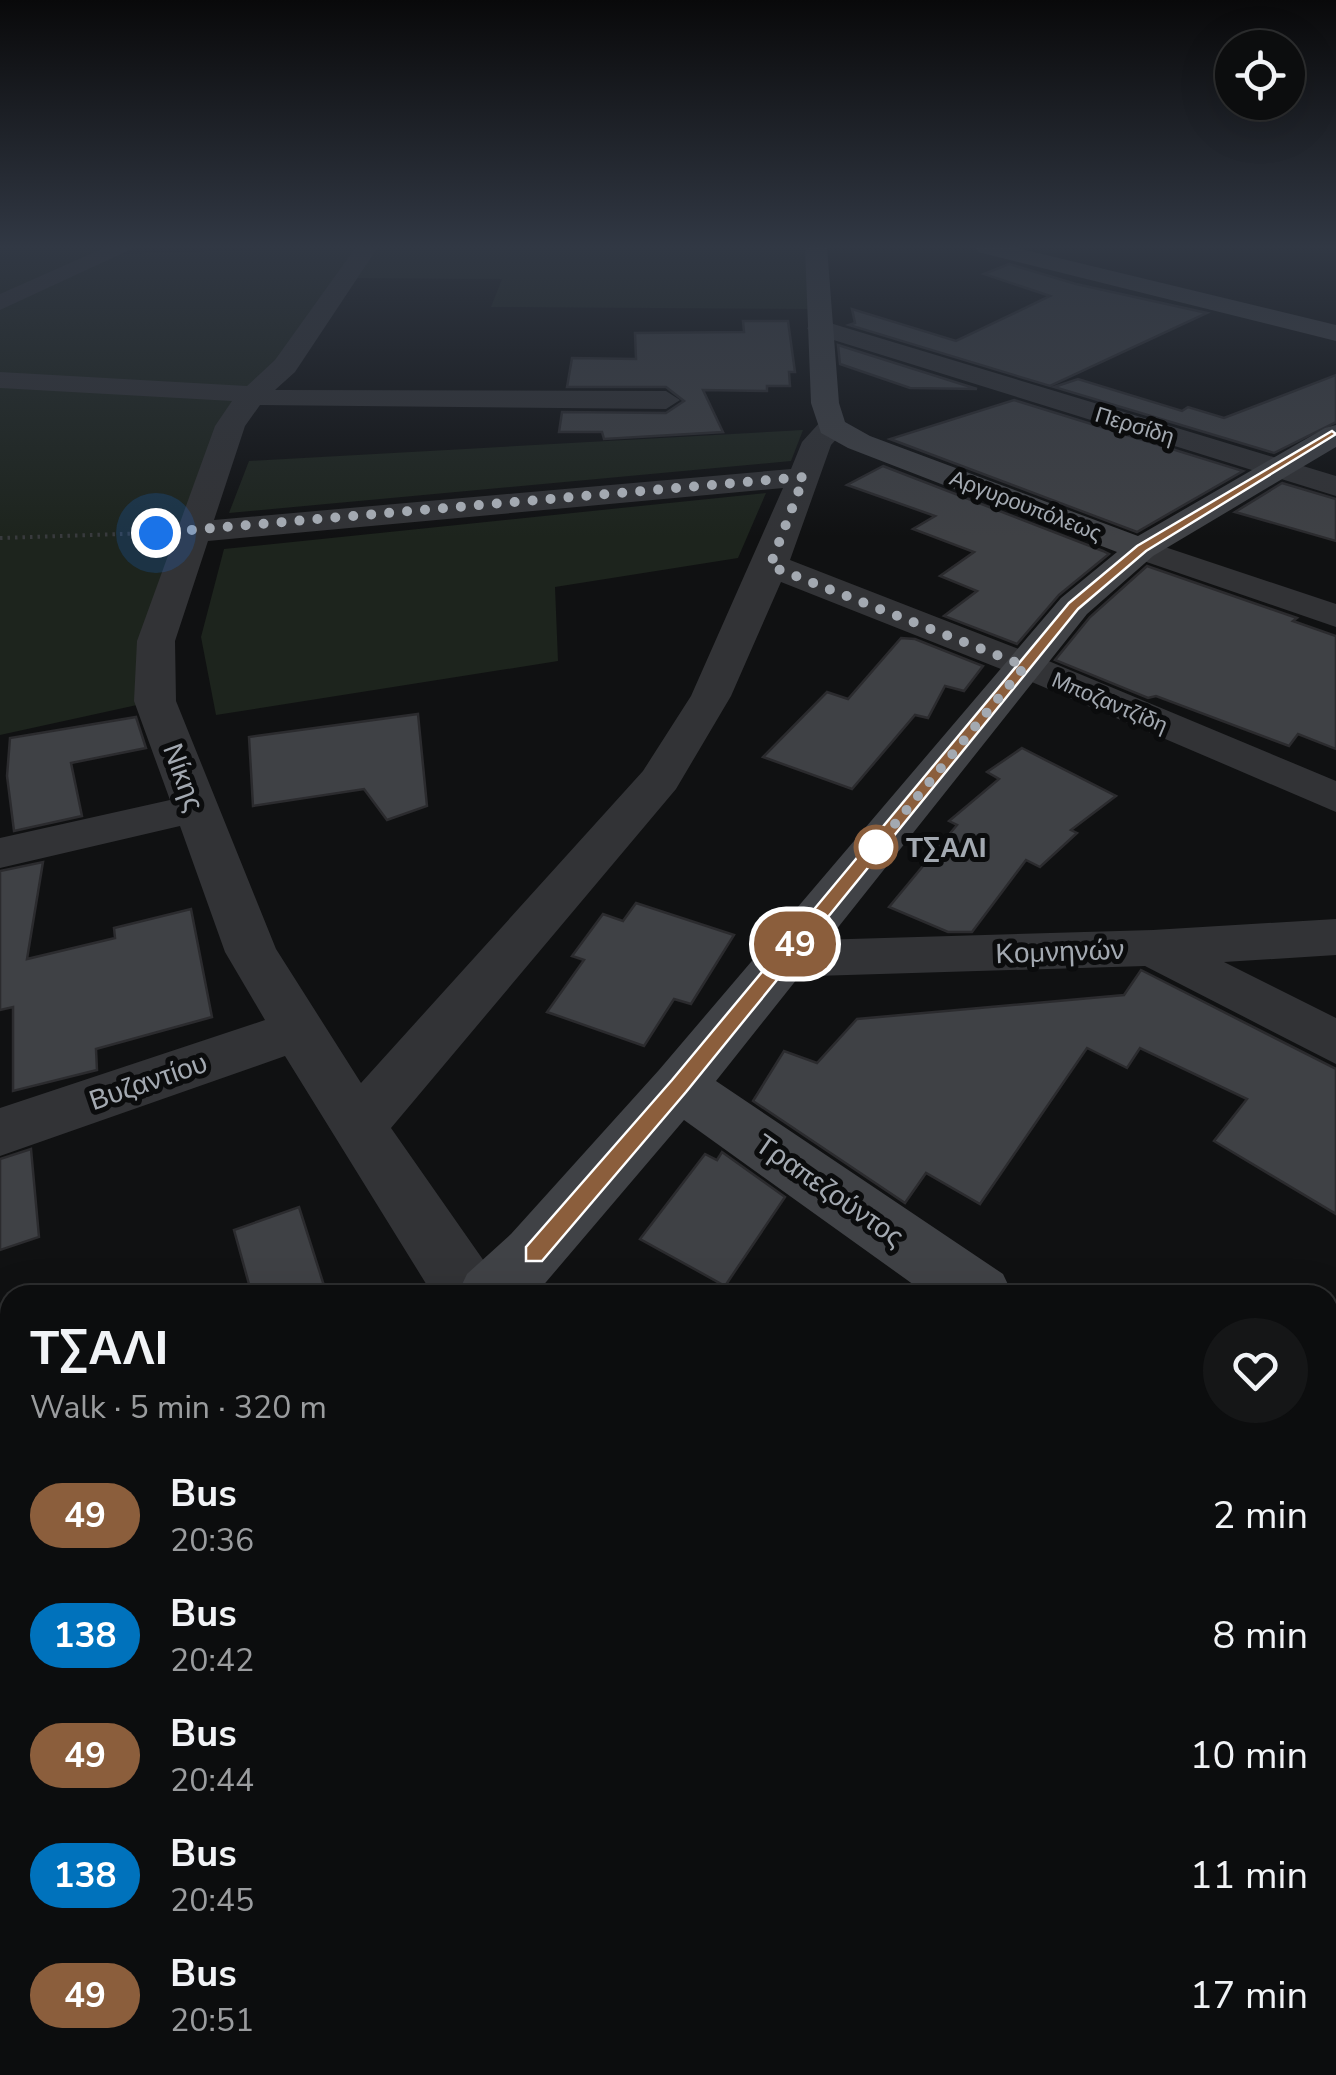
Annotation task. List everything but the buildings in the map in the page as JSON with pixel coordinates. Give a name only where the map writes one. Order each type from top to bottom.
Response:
[{"type":"street","name":"Νίκης","points":[[300,344],[230,426],[156,641],[156,701],[251,952],[357,1127],[463,1285]]},
{"type":"street","points":[[357,1127],[660,779],[711,696],[770,566],[817,442],[832,426],[825,403],[821,344]]},
{"type":"street","name":"Περσίδη","points":[[872,344],[1336,486]]},
{"type":"street","points":[[0,380],[218,390],[254,396],[666,400]]},
{"type":"street","name":"Αργυρουπόλεως","points":[[832,426],[859,442],[1336,616]]},
{"type":"street","points":[[512,1274],[679,1086],[1074,606],[1141,548],[1336,434]]},
{"type":"street","points":[[196,532],[804,477]]},
{"type":"street","name":"Μποζαντζίδη","points":[[770,566],[1025,666],[1336,798]]},
{"type":"street","points":[[0,853],[196,808]]},
{"type":"street","name":"Κομνηνών","points":[[783,959],[1153,948],[1336,936]]},
{"type":"street","points":[[1153,948],[1336,1043]]},
{"type":"street","name":"Βυζαντίου","points":[[0,1132],[297,1030]]},
{"type":"street","name":"Τραπεζούντος","points":[[679,1086],[966,1285]]},
{"type":"path","points":[[0,538],[196,532]]},
{"type":"shaded area","points":[[0,344],[291,344],[243,405],[137,705],[0,735]]},
{"type":"shaded area","points":[[803,430],[791,461],[229,513],[249,461]]},
{"type":"shaded area","points":[[766,493],[738,558],[555,587],[558,661],[216,715],[201,637],[224,549]]},
{"type":"bus line","name":"49","points":[[534,1254],[679,1086],[1074,606],[1141,548],[1336,434]]},
{"type":"place","name":"ΤΣΑΛΙ","points":[[876,847]]},
{"type":"route","points":[[156,533],[804,477],[770,566],[1025,666],[876,847]]}]
